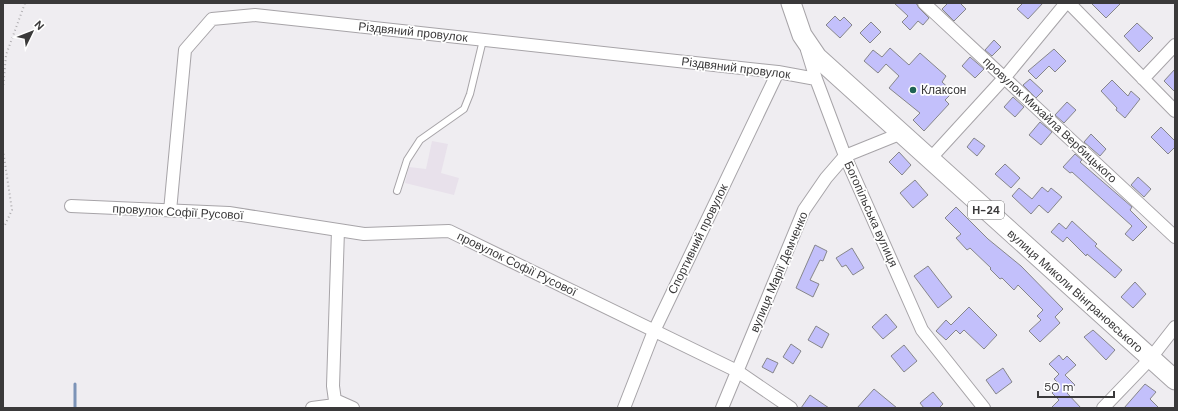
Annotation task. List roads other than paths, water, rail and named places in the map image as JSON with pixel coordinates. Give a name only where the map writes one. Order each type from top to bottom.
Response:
[{"type":"main road","name":"Богопільська вулиця","points":[[796,7],[802,35]]},
{"type":"main road","name":"вулиця Миколи Вінграновського","points":[[802,35],[818,57],[1150,359],[1175,380]]},
{"type":"street","name":"провулок Михайла Вербицького","points":[[924,3],[1005,77],[1175,238]]},
{"type":"street","points":[[930,159],[1005,77],[1066,3]]},
{"type":"street","points":[[1069,3],[1175,111]]},
{"type":"street","name":"Різдвяний провулок","points":[[170,211],[185,50],[212,19],[255,15],[778,72],[816,79]]},
{"type":"street","name":"Богопільська вулиця","points":[[802,35],[816,79],[845,156],[922,330],[984,408]]},
{"type":"street","points":[[1143,79],[1175,45]]},
{"type":"street","name":"Спортивний провулок","points":[[624,408],[654,331],[778,72]]},
{"type":"street","name":"вулиця Марії Демченко","points":[[722,408],[804,210],[826,178],[845,156],[902,133]]},
{"type":"street","name":"провулок Софії Русової","points":[[71,206],[229,213],[364,234],[448,231],[737,371],[791,408]]},
{"type":"street","points":[[335,404],[333,386],[338,230]]},
{"type":"street","points":[[1104,408],[1150,359],[1175,327]]},
{"type":"street","points":[[312,408],[335,404],[353,408]]},
{"type":"lane","points":[[397,191],[407,160],[420,140],[464,109],[470,94],[483,40]]},
{"type":"waterway","points":[[75,384],[75,408]]},
{"type":"place","name":"Клаксон","points":[[913,90]]}]
